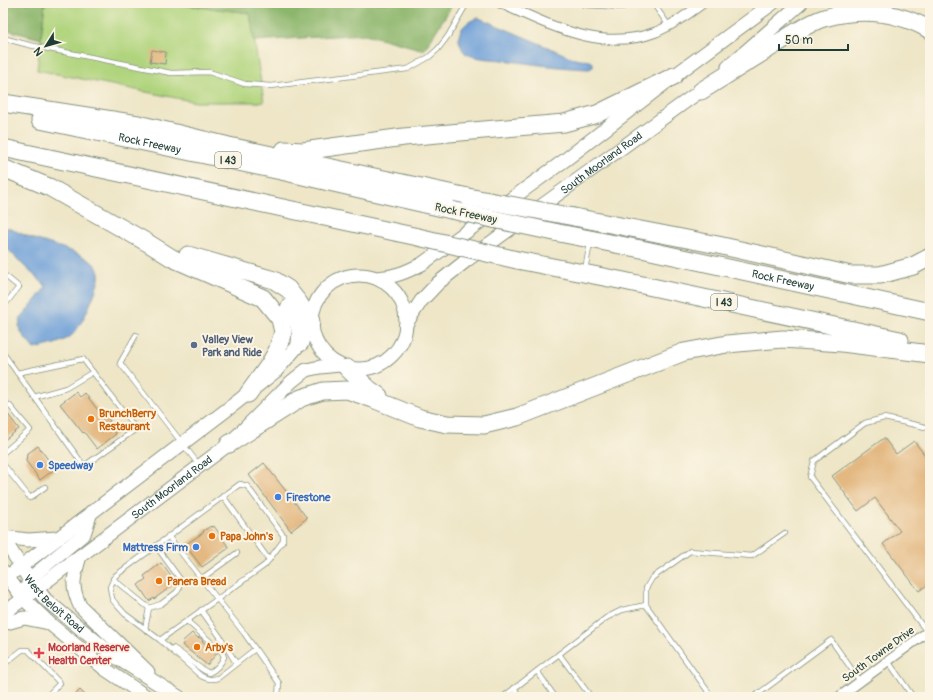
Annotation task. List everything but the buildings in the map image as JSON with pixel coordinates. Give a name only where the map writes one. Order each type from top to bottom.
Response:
[{"type":"highway","points":[[701,91],[794,33],[823,18],[856,12],[887,14],[917,22],[930,30]]},
{"type":"highway","points":[[229,146],[303,151],[404,137],[564,123],[597,114],[674,76]]},
{"type":"highway","points":[[3,103],[138,124],[229,146],[468,197],[718,245],[851,275],[880,275],[913,266],[930,257]]},
{"type":"highway","name":"Rock Freeway","points":[[3,112],[930,312]]},
{"type":"highway","name":"I 43","points":[[3,148],[418,237],[517,260],[585,273],[930,347]]},
{"type":"highway","points":[[3,168],[49,187],[148,242],[172,258],[263,298],[280,319],[283,332],[277,351],[248,394]]},
{"type":"highway","points":[[148,242],[274,280],[288,289],[302,308],[311,325]]},
{"type":"highway","points":[[190,255],[228,273],[264,287],[276,294],[285,302],[294,314],[300,326],[300,343]]},
{"type":"highway","points":[[229,444],[301,398],[323,391],[347,390],[420,418],[447,424],[484,425],[517,418],[684,352],[727,344],[783,339],[842,343],[930,354]]},
{"type":"highway","points":[[343,367],[369,389],[397,409]]},
{"type":"main road","points":[[376,278],[404,273],[422,264],[565,160],[674,76],[773,3]]},
{"type":"main road","name":"South Moorland Road","points":[[406,324],[421,301],[438,283],[701,91],[801,3]]},
{"type":"main road","points":[[361,274],[376,278],[389,285],[399,296],[405,310],[406,324],[404,338],[397,350],[387,360],[375,367],[361,370],[343,367],[325,356],[316,343],[311,325],[313,306],[321,293],[332,282],[346,276],[361,274]]},
{"type":"main road","points":[[4,576],[21,566],[248,394],[276,371],[300,343],[311,325]]},
{"type":"main road","name":"South Moorland Road","points":[[3,614],[23,598],[33,584],[80,556],[229,444],[291,382],[306,370],[320,367],[343,367]]},
{"type":"main road","points":[[33,584],[84,534],[92,512]]},
{"type":"main road","points":[[3,538],[28,540],[58,538]]},
{"type":"main road","name":"West Beloit Road","points":[[3,538],[33,584],[46,600],[114,656],[179,697]]},
{"type":"main road","points":[[80,556],[73,582],[74,593],[80,606],[166,690]]},
{"type":"main road","name":"West Beloit Road","points":[[4,576],[23,598],[49,623],[105,669],[147,697]]},
{"type":"main road","points":[[3,624],[24,618],[49,623]]},
{"type":"street","points":[[500,3],[571,33],[592,38],[624,39],[642,36],[669,26],[693,6],[703,3]]},
{"type":"street","name":"South Towne Drive","points":[[839,697],[928,631]]},
{"type":"lane","points":[[3,38],[29,45],[171,73],[209,72],[245,84],[271,86],[408,69],[430,57],[438,49],[448,36],[467,3]]},
{"type":"lane","points":[[583,3],[584,5],[622,7],[630,3]]},
{"type":"lane","points":[[653,3],[669,26]]},
{"type":"lane","points":[[585,273],[591,239]]},
{"type":"lane","points":[[3,274],[19,287],[3,307]]},
{"type":"lane","points":[[136,336],[120,363],[200,466]]},
{"type":"lane","points":[[3,353],[17,373],[34,397],[84,466],[136,429],[83,359],[17,373]]},
{"type":"lane","points":[[34,397],[66,388],[93,372]]},
{"type":"lane","points":[[3,401],[10,406],[30,430],[3,453]]},
{"type":"lane","points":[[928,631],[810,477],[814,461],[865,423],[884,418],[930,428]]},
{"type":"lane","points":[[3,464],[30,498],[45,487]]},
{"type":"lane","points":[[162,642],[201,610],[265,565],[283,541],[283,534],[247,486],[240,484],[114,576],[110,587],[112,599],[125,614],[162,642],[201,676],[207,679],[213,680],[218,678],[255,648]]},
{"type":"lane","points":[[223,496],[269,560]]},
{"type":"lane","points":[[712,697],[646,605],[646,588],[652,578],[690,550],[752,556],[785,533]]},
{"type":"lane","points":[[168,536],[244,633],[279,683],[278,697]]},
{"type":"lane","points":[[149,608],[161,604],[177,592],[180,587],[180,579],[156,546]]},
{"type":"lane","points":[[201,579],[237,553]]},
{"type":"lane","points":[[113,579],[149,608]]},
{"type":"lane","points":[[503,697],[606,618],[622,610],[646,605]]},
{"type":"lane","points":[[145,629],[149,608]]},
{"type":"lane","points":[[201,610],[221,638],[236,663]]},
{"type":"lane","points":[[162,642],[185,656],[203,670],[210,672],[214,670],[221,664],[224,657],[222,652],[187,621]]},
{"type":"lane","points":[[754,697],[831,640],[860,681]]},
{"type":"lane","points":[[3,665],[22,650],[28,650],[60,683],[46,697]]},
{"type":"lane","points":[[559,654],[591,697]]},
{"type":"lane","points":[[888,661],[913,697]]},
{"type":"lane","points":[[537,671],[555,697]]},
{"type":"lane","points":[[514,688],[520,697]]},
{"type":"green space","points":[[9,3],[45,3],[41,39],[3,29],[3,20]]},
{"type":"green space","points":[[45,3],[168,3],[250,13],[264,102],[196,102],[37,70]]},
{"type":"green space","points":[[168,3],[453,4],[424,50],[365,34],[254,41],[250,13]]},
{"type":"water","points":[[479,18],[575,59],[591,62],[593,63],[593,67],[589,69],[556,67],[481,58],[465,53],[459,41],[460,32],[462,28],[470,21]]},
{"type":"water","points":[[3,227],[78,254],[93,263],[98,269],[98,285],[92,301],[79,326],[67,339],[34,349],[22,334],[19,326],[21,318],[46,287],[3,244]]},
{"type":"place","name":"Valley View Park and Ride","points":[[194,345]]},
{"type":"place","name":"BrunchBerry Restaurant","points":[[91,419]]},
{"type":"place","name":"Speedway","points":[[40,465]]},
{"type":"place","name":"Firestone","points":[[278,497]]},
{"type":"place","name":"Papa John's","points":[[212,536]]},
{"type":"place","name":"Mattress Firm","points":[[196,547]]},
{"type":"place","name":"Panera Bread","points":[[159,581]]},
{"type":"place","name":"Arby's","points":[[197,647]]},
{"type":"place","name":"Moorland Reserve Health Center","points":[[39,653]]}]
